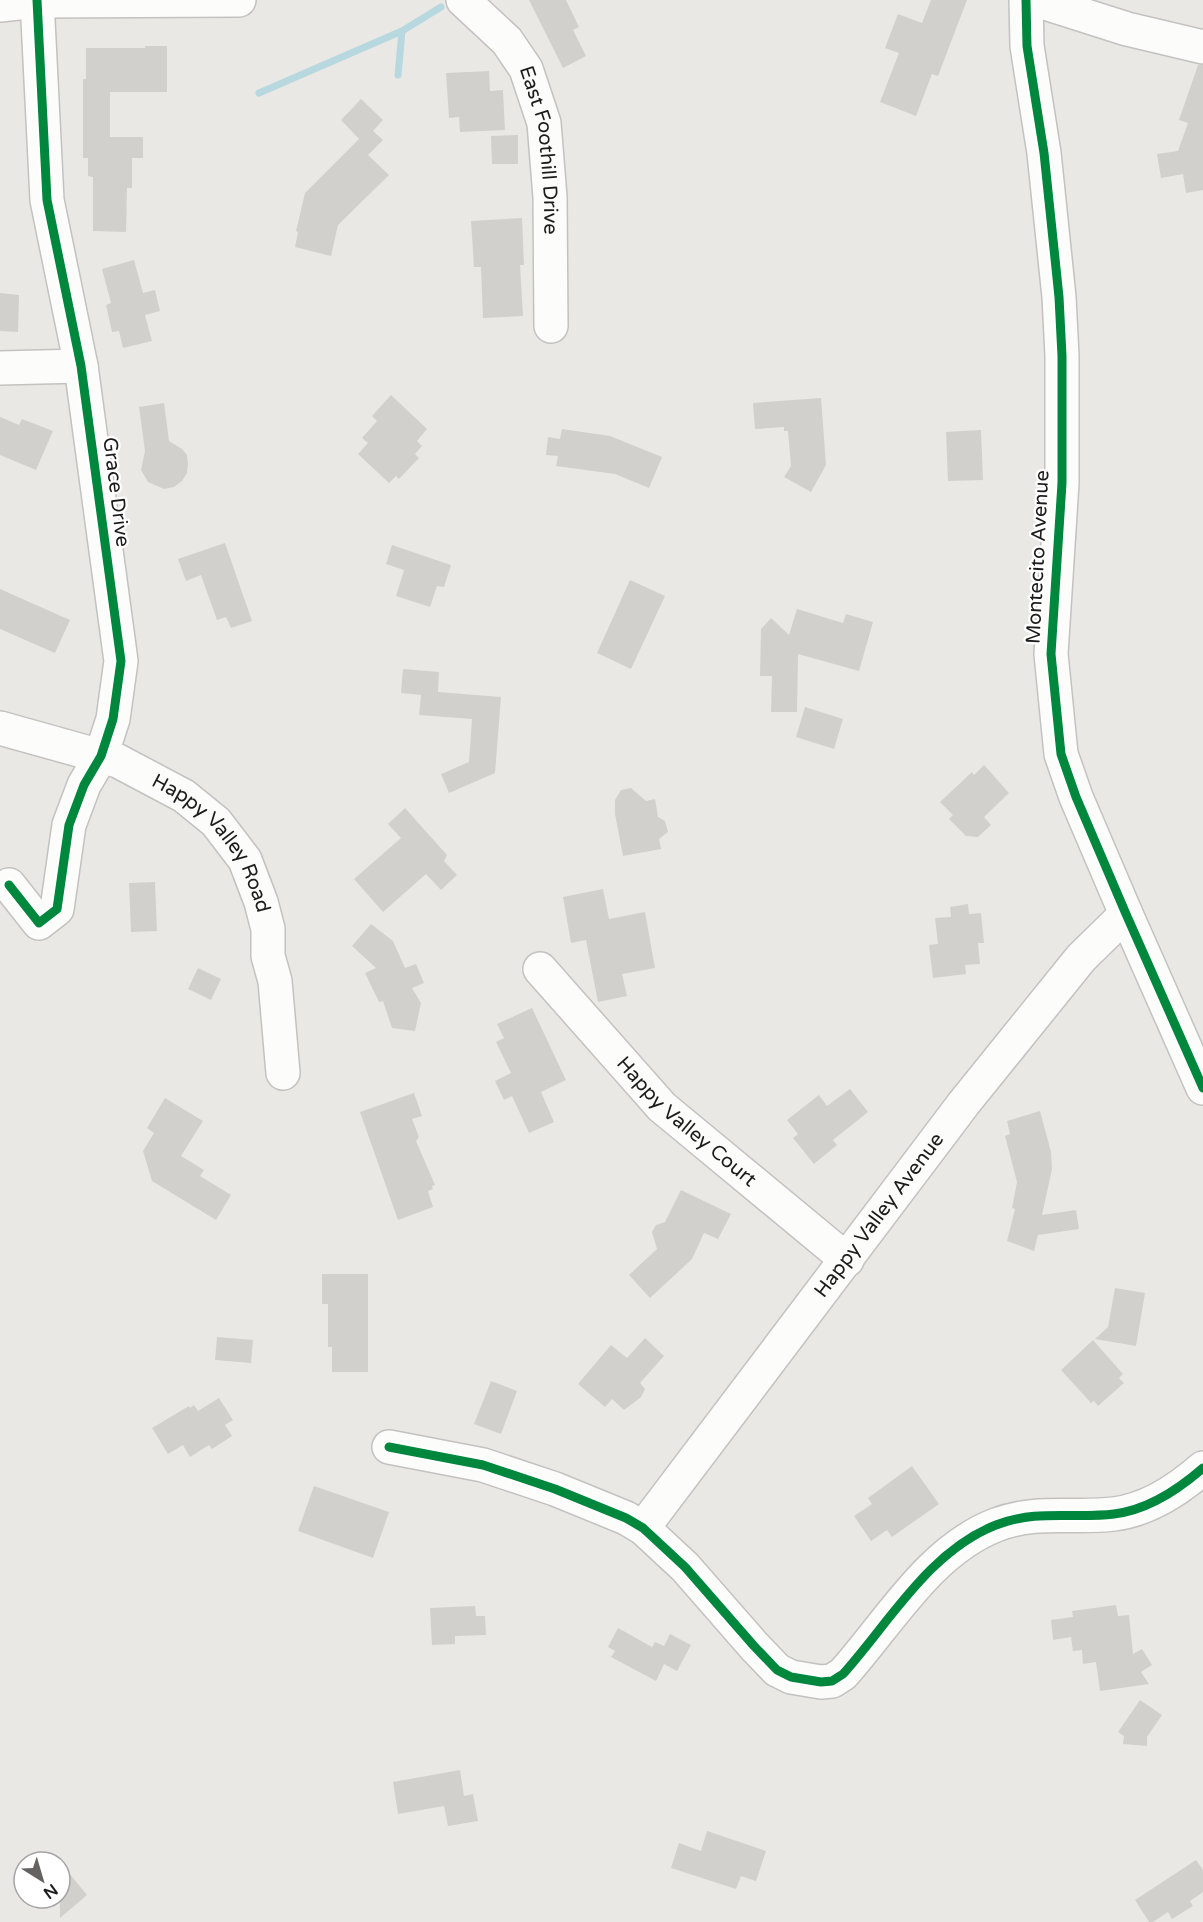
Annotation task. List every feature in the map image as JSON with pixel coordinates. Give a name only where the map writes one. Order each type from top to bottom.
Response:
[{"type":"street","points":[[0,5],[37,1],[239,0]]},
{"type":"street","name":"East Foothill Drive","points":[[463,0],[507,41],[526,69],[544,123],[550,197],[551,326]]},
{"type":"street","name":"Montecito Avenue","points":[[1026,0],[1027,46],[1050,208],[1060,318],[1062,494],[1051,654],[1061,754],[1126,914],[1203,1088]]},
{"type":"street","points":[[1036,0],[1127,29],[1203,47]]},
{"type":"street","name":"Grace Drive","points":[[9,885],[39,923],[57,909],[69,825],[84,785],[101,756],[113,719],[121,661],[81,366],[47,200],[37,1]]},
{"type":"street","points":[[0,368],[81,366]]},
{"type":"street","name":"Happy Valley Road","points":[[0,728],[118,761],[184,796],[216,822],[245,860],[261,902],[268,929],[268,956],[275,981],[283,1073]]},
{"type":"street","name":"Happy Valley Avenue","points":[[644,1528],[964,1103],[1081,958],[1126,914]]},
{"type":"street","name":"Happy Valley Court","points":[[540,969],[662,1107],[847,1260]]},
{"type":"street","points":[[389,1447],[483,1465],[605,1508],[644,1528],[685,1567],[777,1670],[791,1677],[821,1682],[832,1681],[843,1674],[912,1588],[930,1570],[972,1538],[994,1526],[1037,1515],[1114,1514],[1132,1509],[1172,1492],[1203,1468]]},
{"type":"building","points":[[529,0],[566,0],[579,27],[573,30],[586,56],[563,68]]},
{"type":"building","points":[[931,0],[967,0],[938,76],[932,74],[916,116],[880,102],[899,53],[885,48],[898,14],[922,23]]},
{"type":"building","points":[[145,46],[167,46],[167,92],[110,92],[110,137],[143,137],[143,158],[132,158],[132,188],[127,188],[126,232],[93,231],[93,177],[88,176],[88,158],[83,158],[83,79],[86,79],[86,48],[145,48]]},
{"type":"building","points":[[1198,65],[1203,65],[1203,190],[1186,193],[1183,174],[1161,178],[1157,154],[1178,151],[1188,123],[1179,120]]},
{"type":"building","points":[[489,71],[490,91],[503,90],[505,130],[460,132],[459,117],[449,118],[446,73]]},
{"type":"building","points":[[361,99],[383,120],[373,131],[383,140],[368,155],[389,175],[338,225],[331,256],[295,247],[298,232],[296,231],[305,193],[359,139],[341,120]]},
{"type":"building","points":[[518,135],[518,164],[492,164],[491,136]]},
{"type":"building","points":[[522,218],[524,265],[520,265],[523,316],[483,318],[481,267],[474,267],[471,221]]},
{"type":"building","points":[[134,260],[143,293],[155,290],[160,311],[145,315],[152,341],[123,348],[119,331],[112,332],[106,305],[111,303],[102,269]]},
{"type":"building","points":[[0,293],[19,295],[18,332],[0,331]]},
{"type":"building","points":[[391,395],[427,429],[417,441],[422,446],[415,454],[419,458],[399,479],[396,476],[389,483],[358,454],[368,443],[362,438],[377,421],[372,416]]},
{"type":"building","points":[[821,398],[826,465],[811,492],[784,477],[791,466],[788,431],[784,431],[784,427],[755,429],[753,403]]},
{"type":"building","points":[[164,403],[169,441],[187,455],[188,464],[187,473],[182,481],[174,487],[164,489],[148,482],[141,470],[145,451],[139,407]]},
{"type":"building","points":[[0,417],[19,425],[22,419],[53,431],[36,470],[0,455]]},
{"type":"building","points":[[562,429],[610,436],[662,457],[649,488],[615,474],[556,466],[558,456],[546,455],[548,437],[560,439]]},
{"type":"building","points":[[981,430],[983,480],[948,481],[946,432]]},
{"type":"building","points":[[225,543],[252,621],[231,628],[226,617],[217,620],[201,575],[186,581],[178,559]]},
{"type":"building","points":[[392,545],[451,565],[444,587],[437,586],[430,607],[396,596],[404,570],[386,564]]},
{"type":"building","points":[[630,580],[665,596],[631,669],[597,653]]},
{"type":"building","points":[[0,589],[70,620],[55,653],[0,629]]},
{"type":"building","points":[[797,609],[843,623],[846,614],[873,622],[859,671],[798,654],[797,712],[771,712],[772,676],[760,676],[761,629],[771,618],[789,635]]},
{"type":"building","points":[[403,669],[439,672],[438,692],[501,697],[495,773],[449,793],[441,774],[469,762],[472,719],[419,715],[421,695],[401,693]]},
{"type":"building","points":[[805,707],[843,719],[834,749],[796,737]]},
{"type":"building","points":[[984,765],[1009,793],[984,817],[991,825],[978,837],[966,836],[949,819],[953,815],[940,802],[972,772],[974,775]]},
{"type":"building","points":[[631,788],[646,801],[655,799],[658,817],[665,821],[668,832],[659,839],[661,849],[623,856],[615,814],[615,800],[621,790]]},
{"type":"building","points":[[405,808],[447,855],[444,861],[457,875],[441,890],[426,874],[383,912],[354,879],[401,838],[388,824]]},
{"type":"building","points":[[155,882],[157,931],[131,932],[129,883]]},
{"type":"building","points":[[603,889],[609,919],[645,912],[655,968],[622,974],[627,996],[598,1002],[586,940],[571,943],[563,897]]},
{"type":"building","points":[[968,904],[969,914],[981,913],[984,943],[978,943],[980,964],[965,965],[966,974],[933,978],[929,945],[938,944],[935,918],[951,917],[950,907]]},
{"type":"building","points":[[371,924],[393,941],[405,968],[416,964],[424,983],[412,988],[421,1003],[415,1031],[392,1028],[383,1001],[379,1002],[365,973],[376,968],[352,946]]},
{"type":"building","points":[[198,968],[221,979],[211,1000],[188,989]]},
{"type":"building","points":[[532,1008],[566,1080],[541,1092],[554,1122],[529,1133],[512,1096],[504,1100],[495,1081],[511,1073],[496,1042],[504,1038],[497,1024]]},
{"type":"building","points":[[850,1089],[868,1112],[833,1140],[837,1145],[814,1164],[793,1138],[798,1134],[787,1120],[819,1095],[827,1106]]},
{"type":"building","points":[[414,1093],[422,1116],[412,1119],[419,1137],[416,1141],[435,1185],[428,1191],[433,1207],[398,1220],[360,1112]]},
{"type":"building","points":[[165,1098],[203,1121],[181,1156],[204,1170],[200,1176],[231,1195],[216,1220],[152,1181],[143,1151],[154,1133],[147,1128]]},
{"type":"building","points":[[1040,1111],[1051,1152],[1052,1169],[1042,1215],[1076,1210],[1079,1229],[1038,1235],[1034,1251],[1007,1241],[1015,1209],[1012,1208],[1017,1182],[1005,1136],[1010,1134],[1007,1121]]},
{"type":"building","points":[[681,1190],[731,1214],[718,1239],[704,1233],[692,1259],[650,1298],[629,1275],[657,1249],[652,1232],[656,1225],[665,1222]]},
{"type":"building","points":[[322,1274],[368,1274],[368,1372],[332,1372],[332,1347],[328,1347],[328,1304],[322,1304]]},
{"type":"building","points":[[1115,1288],[1145,1293],[1136,1346],[1095,1339],[1108,1327]]},
{"type":"building","points":[[217,1337],[253,1340],[251,1363],[215,1360]]},
{"type":"building","points":[[645,1338],[664,1356],[640,1383],[645,1389],[641,1397],[624,1410],[612,1399],[605,1407],[578,1384],[611,1345],[627,1358]]},
{"type":"building","points":[[1093,1340],[1123,1374],[1119,1378],[1124,1383],[1098,1406],[1094,1401],[1091,1403],[1061,1370]]},
{"type":"building","points":[[491,1381],[517,1391],[501,1434],[474,1424]]},
{"type":"building","points":[[219,1398],[233,1420],[225,1425],[232,1436],[212,1449],[209,1445],[190,1457],[183,1445],[168,1454],[152,1428],[189,1406],[190,1408],[194,1405],[198,1411]]},
{"type":"building","points":[[912,1466],[939,1504],[892,1537],[887,1530],[871,1541],[854,1516],[872,1504],[868,1498]]},
{"type":"building","points":[[314,1486],[389,1512],[373,1558],[298,1531]]},
{"type":"building","points":[[1116,1605],[1118,1616],[1129,1615],[1133,1654],[1142,1649],[1152,1665],[1141,1672],[1149,1684],[1100,1691],[1096,1662],[1083,1664],[1082,1650],[1073,1651],[1071,1637],[1053,1640],[1051,1620],[1073,1617],[1072,1611]]},
{"type":"building","points":[[475,1606],[476,1616],[485,1616],[486,1635],[455,1636],[455,1644],[432,1645],[430,1608]]},
{"type":"building","points":[[618,1628],[652,1647],[655,1642],[664,1646],[670,1634],[691,1645],[677,1671],[664,1664],[656,1681],[611,1657],[615,1651],[608,1647]]},
{"type":"building","points":[[1140,1700],[1162,1715],[1147,1737],[1147,1746],[1123,1744],[1124,1736],[1118,1732]]},
{"type":"building","points":[[460,1770],[464,1796],[473,1794],[478,1821],[448,1826],[444,1806],[398,1814],[393,1782]]},
{"type":"building","points":[[707,1831],[766,1851],[756,1881],[741,1876],[736,1889],[671,1868],[679,1843],[701,1851]]},
{"type":"building","points":[[1196,1860],[1203,1870],[1203,1892],[1190,1901],[1193,1906],[1172,1919],[1168,1912],[1153,1922],[1149,1922],[1135,1900]]},
{"type":"building","points":[[72,1877],[87,1895],[72,1908]]},
{"type":"building","points":[[60,1910],[69,1910],[60,1918]]},
{"type":"waterway","points":[[398,75],[402,31],[441,7]]},
{"type":"waterway","points":[[259,93],[402,31]]},
{"type":"cycle path","points":[[9,885],[39,923],[57,909],[69,825],[84,785],[101,756],[113,719],[121,661],[81,366],[47,200],[37,0]]},
{"type":"cycle path","points":[[1026,0],[1027,46],[1044,153],[1059,297],[1062,356],[1062,483],[1051,654],[1061,754],[1076,797],[1203,1088]]},
{"type":"cycle path","points":[[389,1447],[483,1465],[555,1489],[626,1518],[643,1528],[685,1567],[777,1670],[791,1677],[821,1682],[832,1681],[843,1674],[930,1570],[972,1537],[996,1525],[1026,1517],[1126,1512],[1162,1497],[1203,1468]]}]
